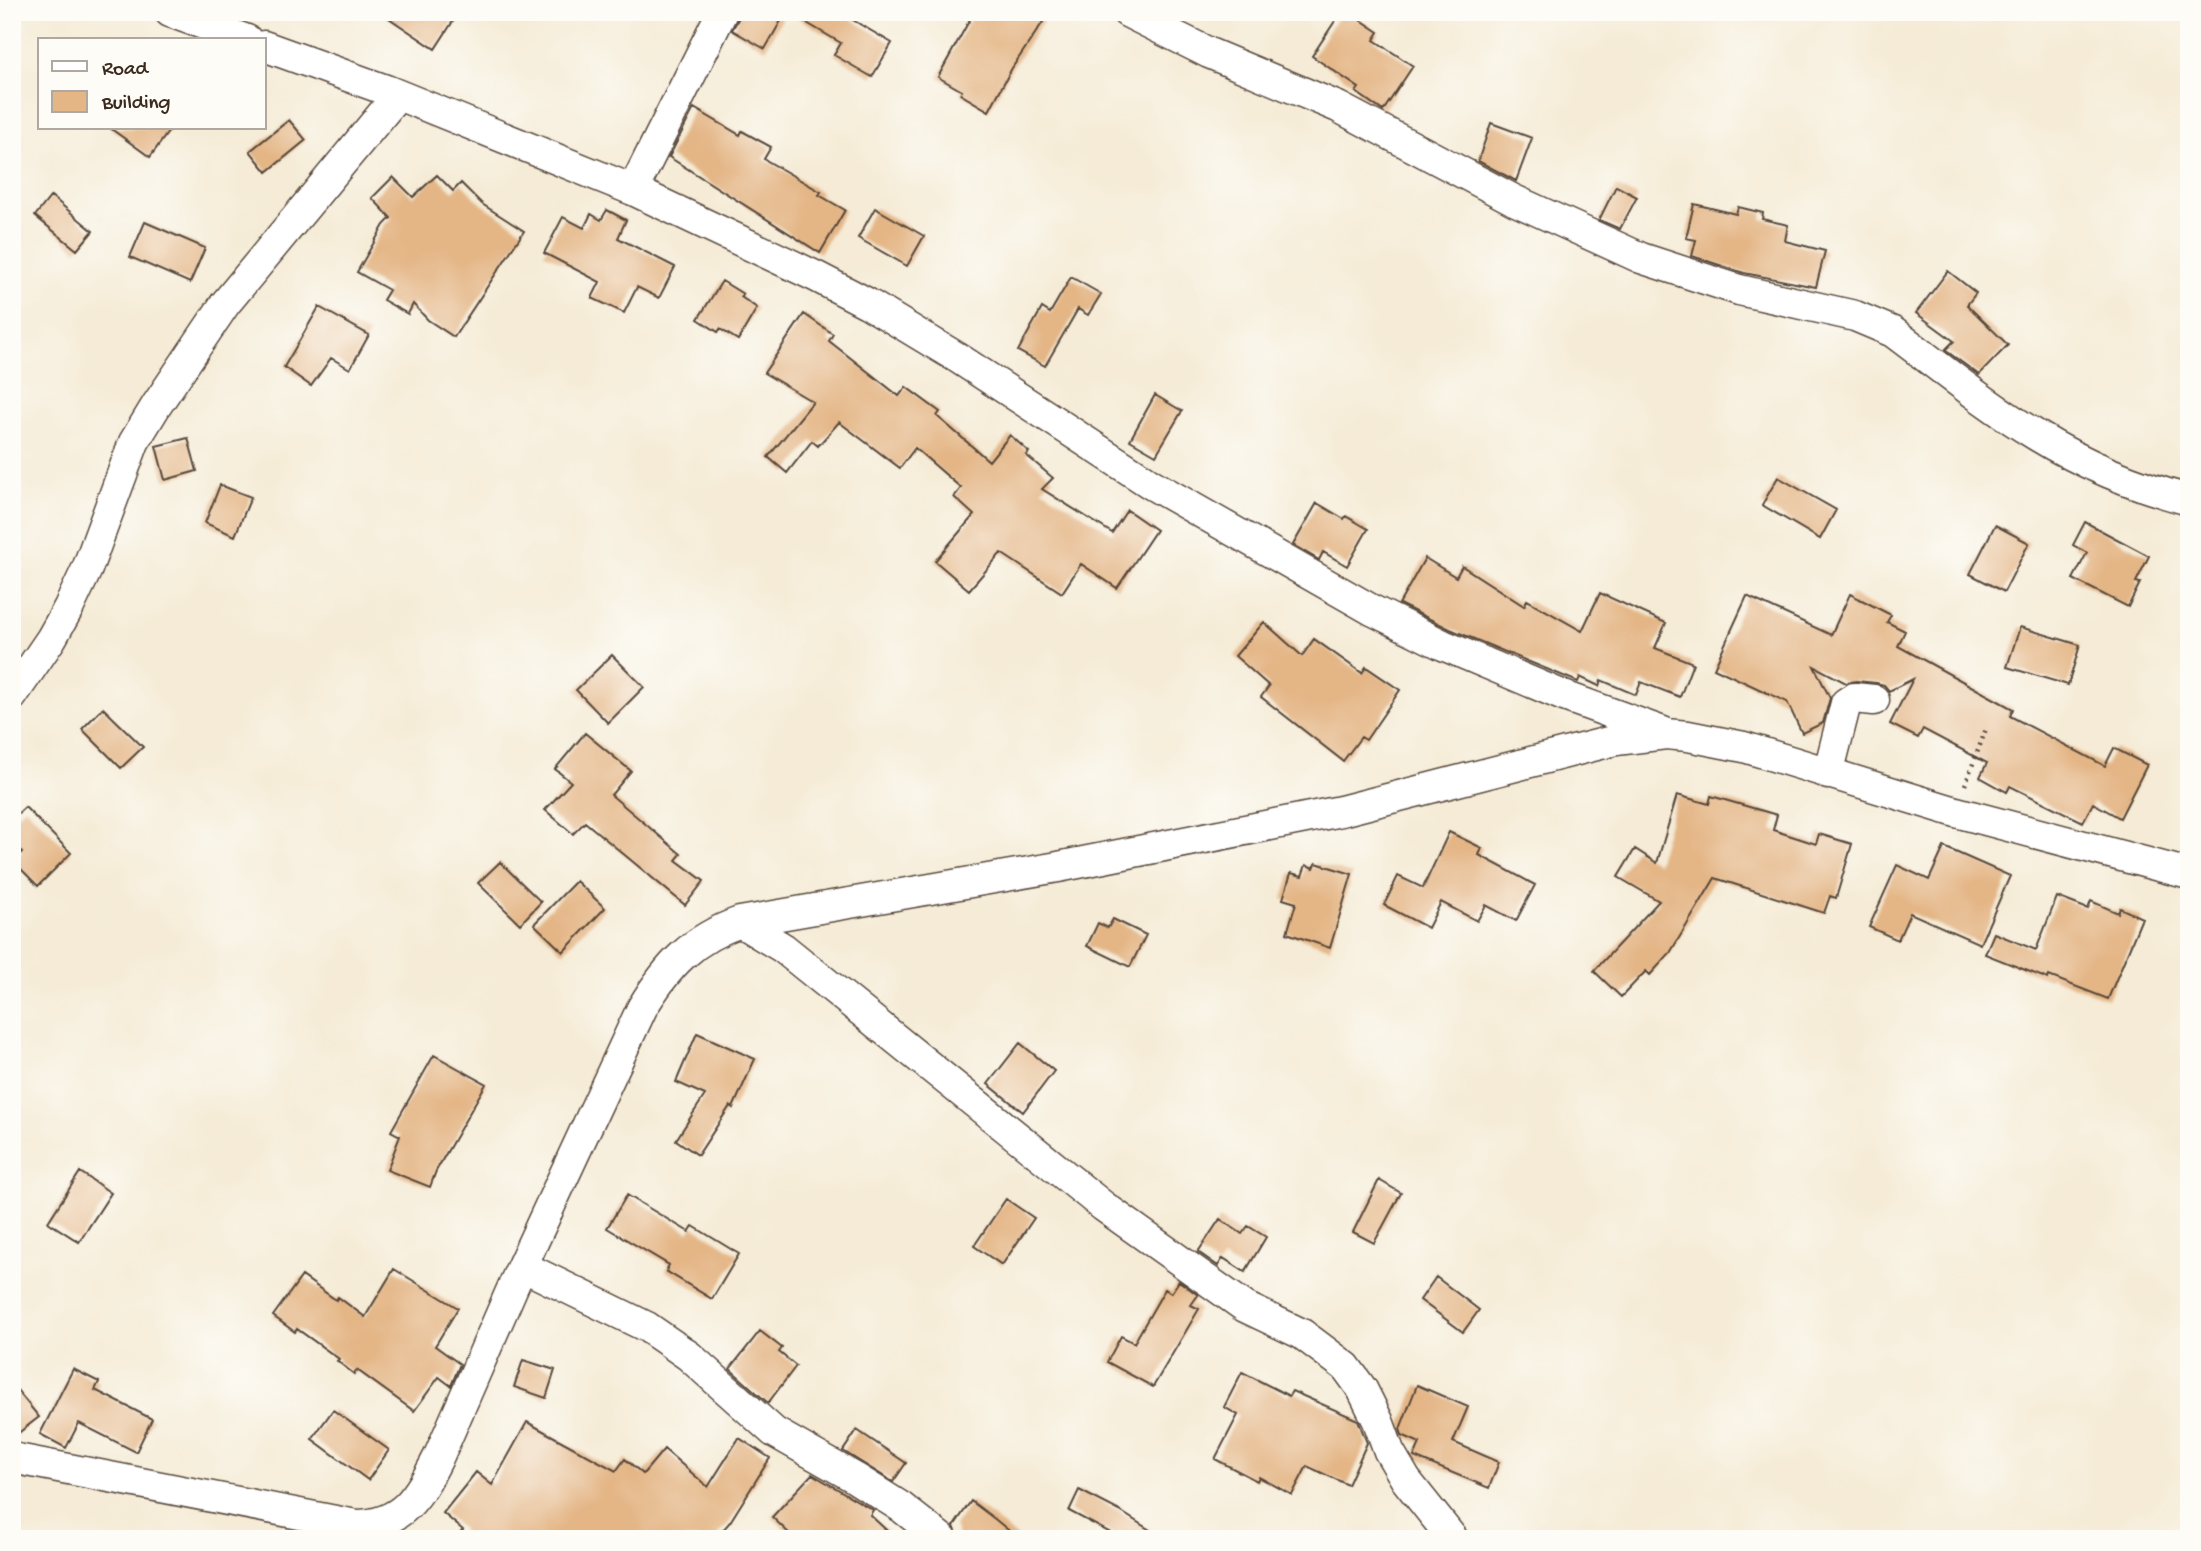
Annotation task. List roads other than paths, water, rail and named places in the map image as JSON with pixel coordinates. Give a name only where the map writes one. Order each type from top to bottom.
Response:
[{"type":"street","points":[[170,12],[242,38]]},
{"type":"street","points":[[633,190],[722,12]]},
{"type":"street","points":[[1127,12],[1209,52],[1338,107],[1514,200],[1641,258],[1739,290],[1841,312],[1892,332],[2034,434],[2072,456],[2111,473],[2189,500]]},
{"type":"street","points":[[266,47],[398,95],[633,190],[867,303],[958,358],[1151,484],[1372,610],[1443,645],[1564,696],[1666,734]]},
{"type":"street","points":[[12,696],[51,639],[69,607],[92,558],[134,442],[156,406],[225,304],[398,95]]},
{"type":"street","points":[[1828,774],[1846,703],[1854,698],[1874,700]]},
{"type":"street","points":[[12,1458],[392,1531],[398,1515],[426,1482],[522,1266],[642,1008],[676,960],[705,936],[740,922],[1058,867],[1341,811],[1616,740],[1666,734],[1744,747],[1956,812],[2189,874]]},
{"type":"street","points":[[740,922],[783,948],[1104,1206],[1245,1307],[1302,1334],[1346,1367],[1362,1389],[1389,1451],[1406,1480],[1453,1539]]},
{"type":"street","points":[[522,1266],[647,1327],[689,1356],[774,1432],[882,1495],[942,1539]]}]
